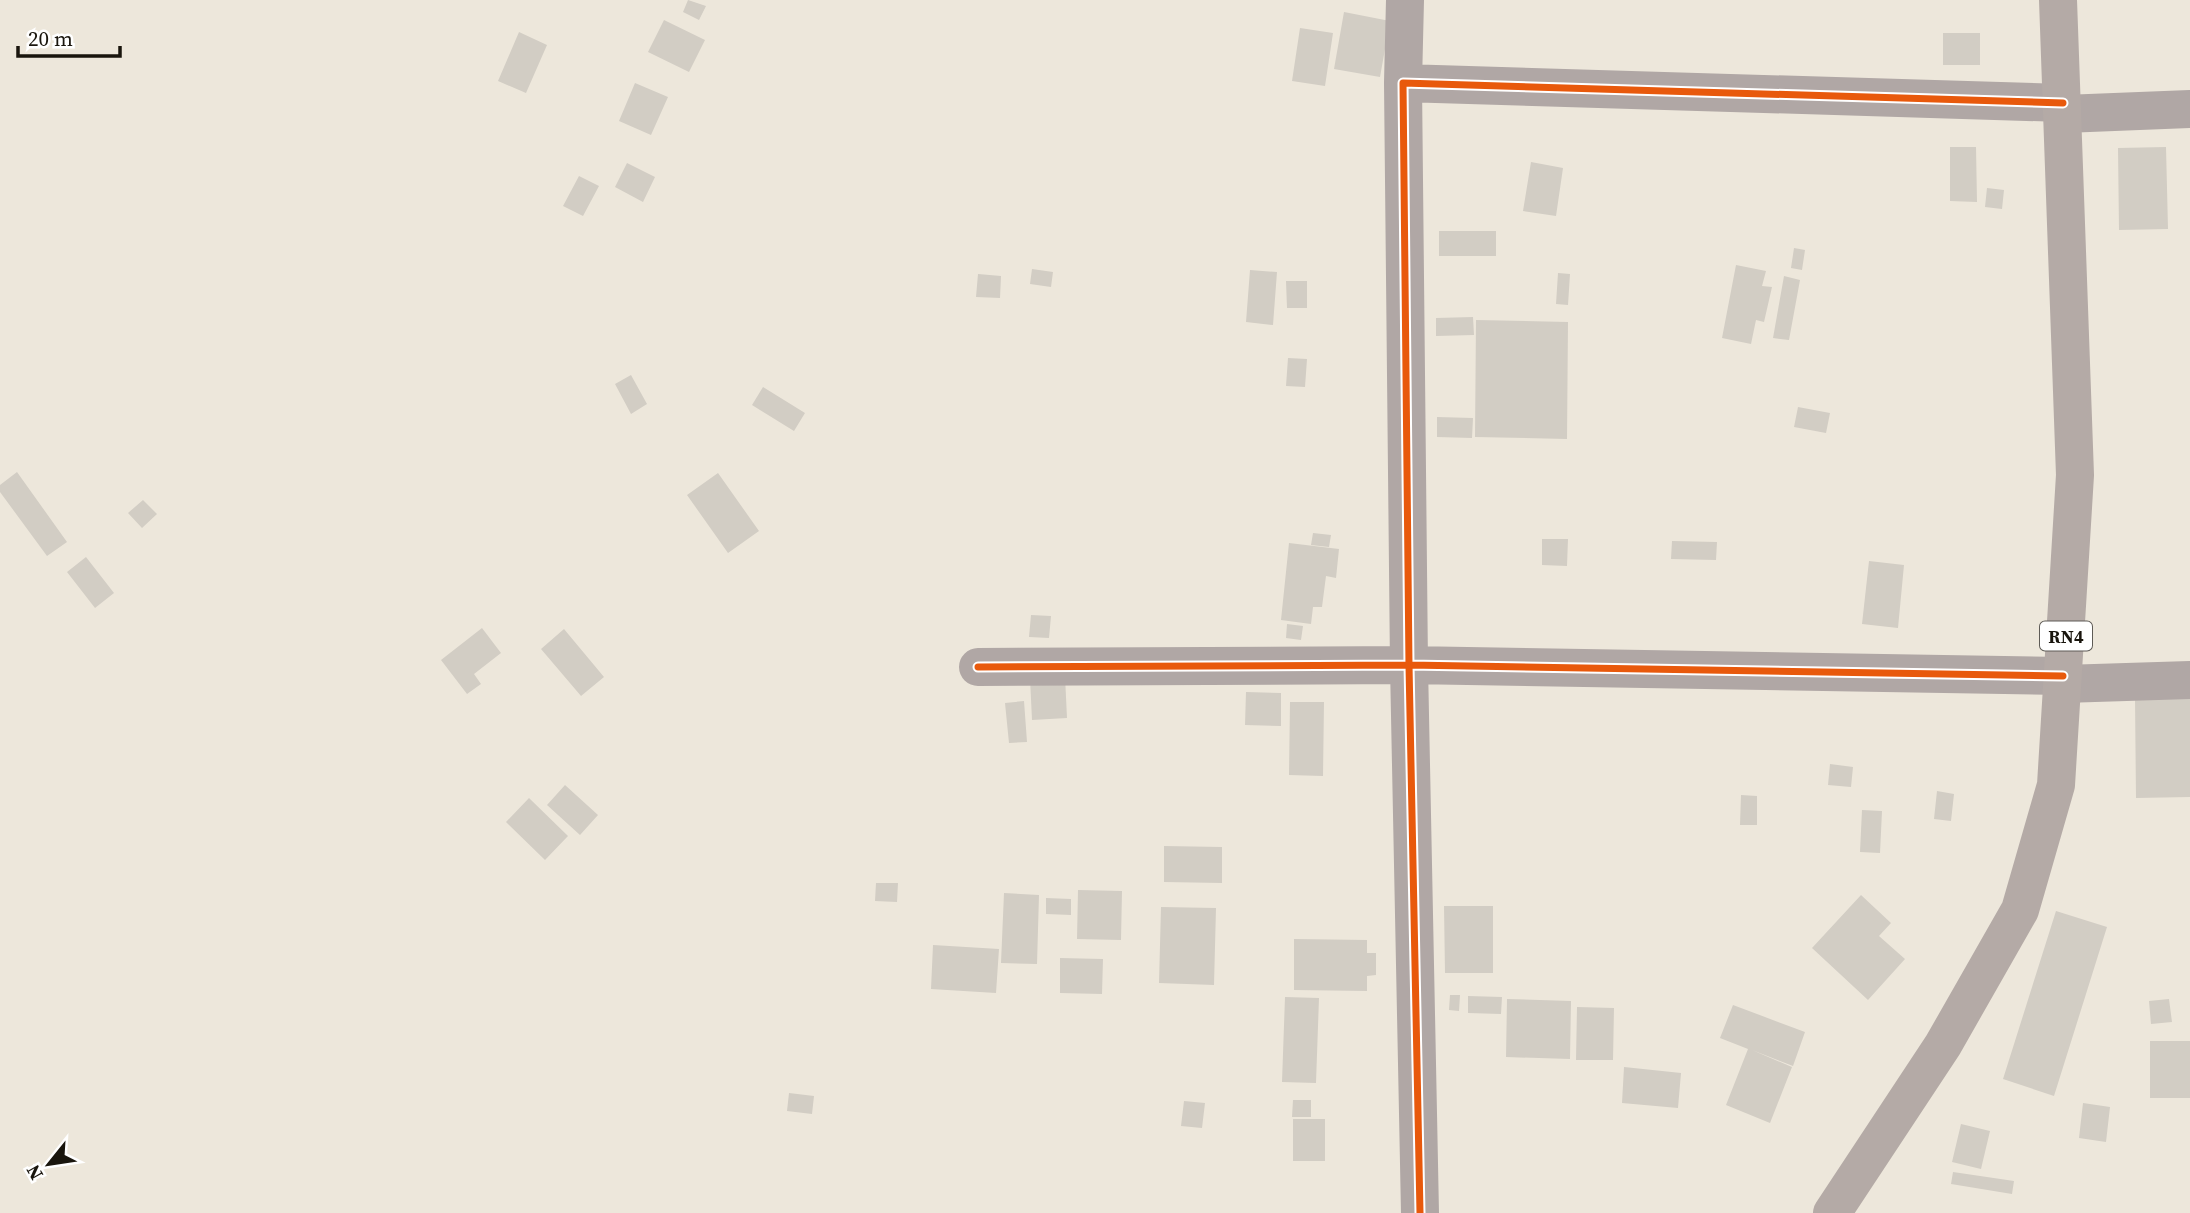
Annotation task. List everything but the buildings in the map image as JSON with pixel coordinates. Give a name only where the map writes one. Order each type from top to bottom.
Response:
[{"type":"highway","name":"RN4","points":[[1832,1213],[1942,1045],[2020,910],[2056,785],[2075,475],[2058,0]]},
{"type":"street","points":[[1405,0],[1403,83],[1409,665],[1420,1213]]},
{"type":"street","points":[[1403,83],[2063,109],[2190,109]]},
{"type":"street","points":[[978,667],[1409,665],[2063,680],[2190,680]]},
{"type":"cycle path","points":[[1420,1213],[1409,665],[1403,83],[2063,103]]},
{"type":"cycle path","points":[[978,667],[1409,665],[2063,676]]}]
